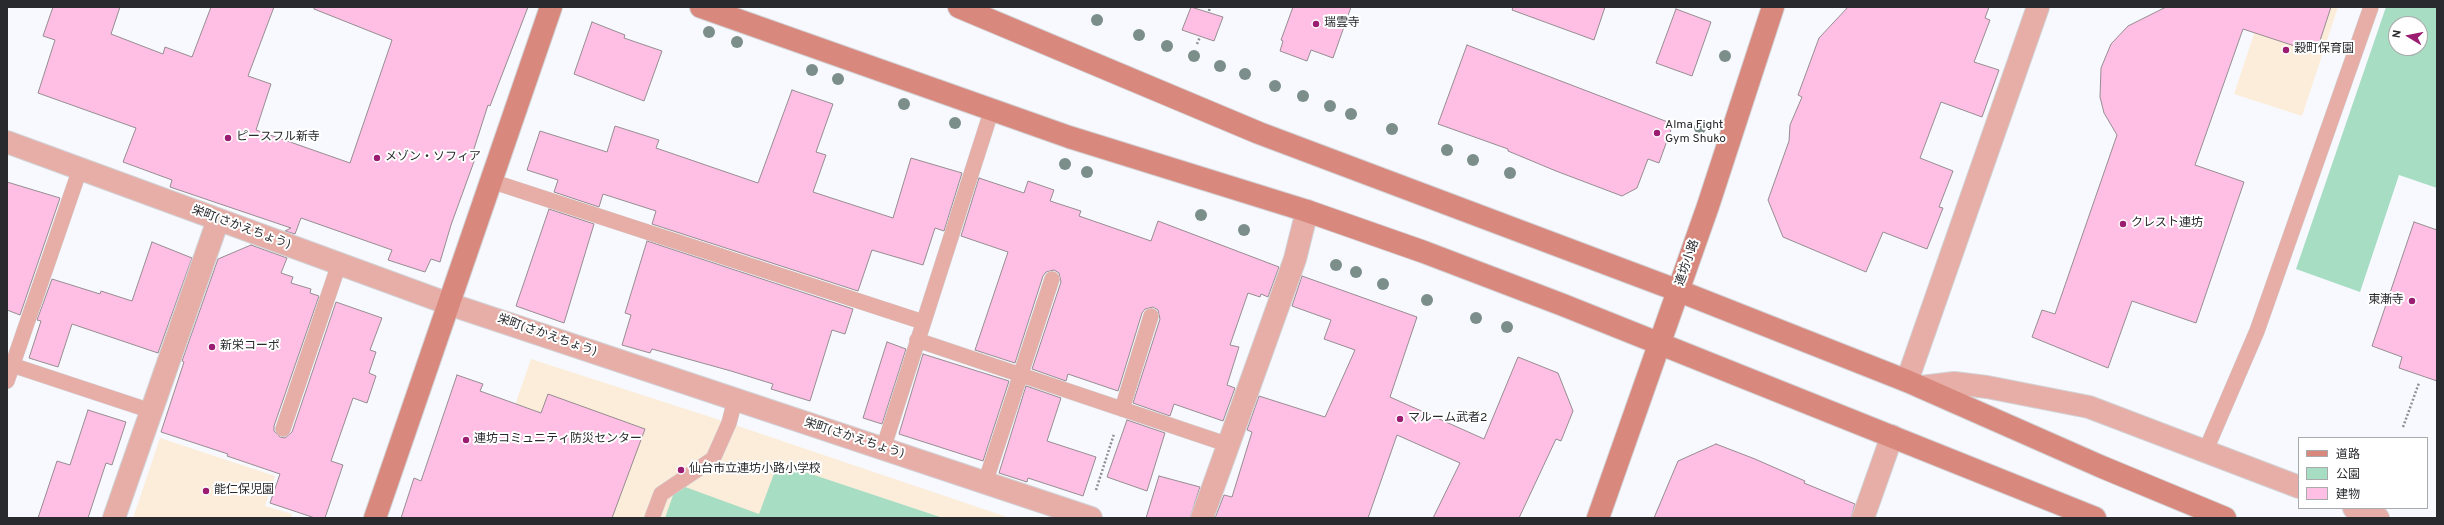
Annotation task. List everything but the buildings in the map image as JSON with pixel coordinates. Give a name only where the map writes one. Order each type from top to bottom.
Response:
[{"type":"street","points":[[375,518],[551,7]]},
{"type":"street","points":[[701,7],[1069,137],[1307,212],[1431,254],[1660,343],[1892,436],[2061,512],[2095,518]]},
{"type":"street","points":[[959,7],[1259,133],[1679,291],[1914,384],[2102,467],[2225,518]]},
{"type":"street","name":"連坊小路","points":[[1598,518],[1679,291],[1773,7]]},
{"type":"street","points":[[1914,384],[2038,7]]},
{"type":"street","name":"栄町(さかえちょう)","points":[[7,142],[449,304],[1089,517]]},
{"type":"street","points":[[1202,518],[1295,259],[1307,212]]},
{"type":"street","points":[[114,518],[218,220]]},
{"type":"street","points":[[1914,384],[1954,383],[2002,389],[2089,406],[2148,427],[2205,452],[2298,487]]},
{"type":"street","points":[[1863,518],[1892,436]]},
{"type":"street","points":[[2356,509],[2378,518]]},
{"type":"lane","points":[[2205,452],[2257,331],[2371,7]]},
{"type":"lane","points":[[883,449],[992,109]]},
{"type":"lane","points":[[7,381],[80,169]]},
{"type":"lane","points":[[491,181],[923,322]]},
{"type":"lane","points":[[283,429],[339,264]]},
{"type":"lane","points":[[985,482],[1052,278]]},
{"type":"lane","points":[[1122,409],[1152,316]]},
{"type":"lane","points":[[917,340],[1229,445]]},
{"type":"lane","points":[[12,364],[151,411]]},
{"type":"lane","points":[[652,518],[661,494],[713,459],[729,423],[735,400]]},
{"type":"path","points":[[1209,11],[1210,7]]},
{"type":"path","points":[[1197,44],[1200,36]]},
{"type":"path","points":[[2403,427],[2419,383]]},
{"type":"path","points":[[1089,517],[1122,409]]},
{"type":"shaded area","name":"穀町保育園","points":[[2263,7],[2338,7],[2302,116],[2234,94]]},
{"type":"shaded area","name":"仙台市立連坊小路小学校","points":[[531,359],[729,423],[1010,518],[476,518]]},
{"type":"shaded area","name":"能仁保児園","points":[[160,438],[275,476],[265,506],[292,514],[291,518],[133,518]]},
{"type":"green space","points":[[2386,7],[2437,7],[2437,188],[2399,175],[2360,292],[2296,269]]},
{"type":"green space","points":[[778,463],[943,518],[665,518],[677,484],[759,514]]},
{"type":"place","name":"瑞雲寺","points":[[1316,24]]},
{"type":"place","name":"穀町保育園","points":[[2286,50]]},
{"type":"place","name":"Alma Fight Gym Shuko","points":[[1657,133]]},
{"type":"place","name":"ピースフル新寺","points":[[228,138]]},
{"type":"place","name":"メゾン・ソフィア","points":[[377,158]]},
{"type":"place","name":"クレスト連坊","points":[[2123,224]]},
{"type":"place","name":"東漸寺","points":[[2412,301]]},
{"type":"place","name":"新栄コーポ","points":[[212,347]]},
{"type":"place","name":"マルーム武者2","points":[[1400,419]]},
{"type":"place","name":"連坊コミュニティ防災センター","points":[[466,440]]},
{"type":"place","name":"仙台市立連坊小路小学校","points":[[681,470]]},
{"type":"place","name":"能仁保児園","points":[[206,491]]}]
